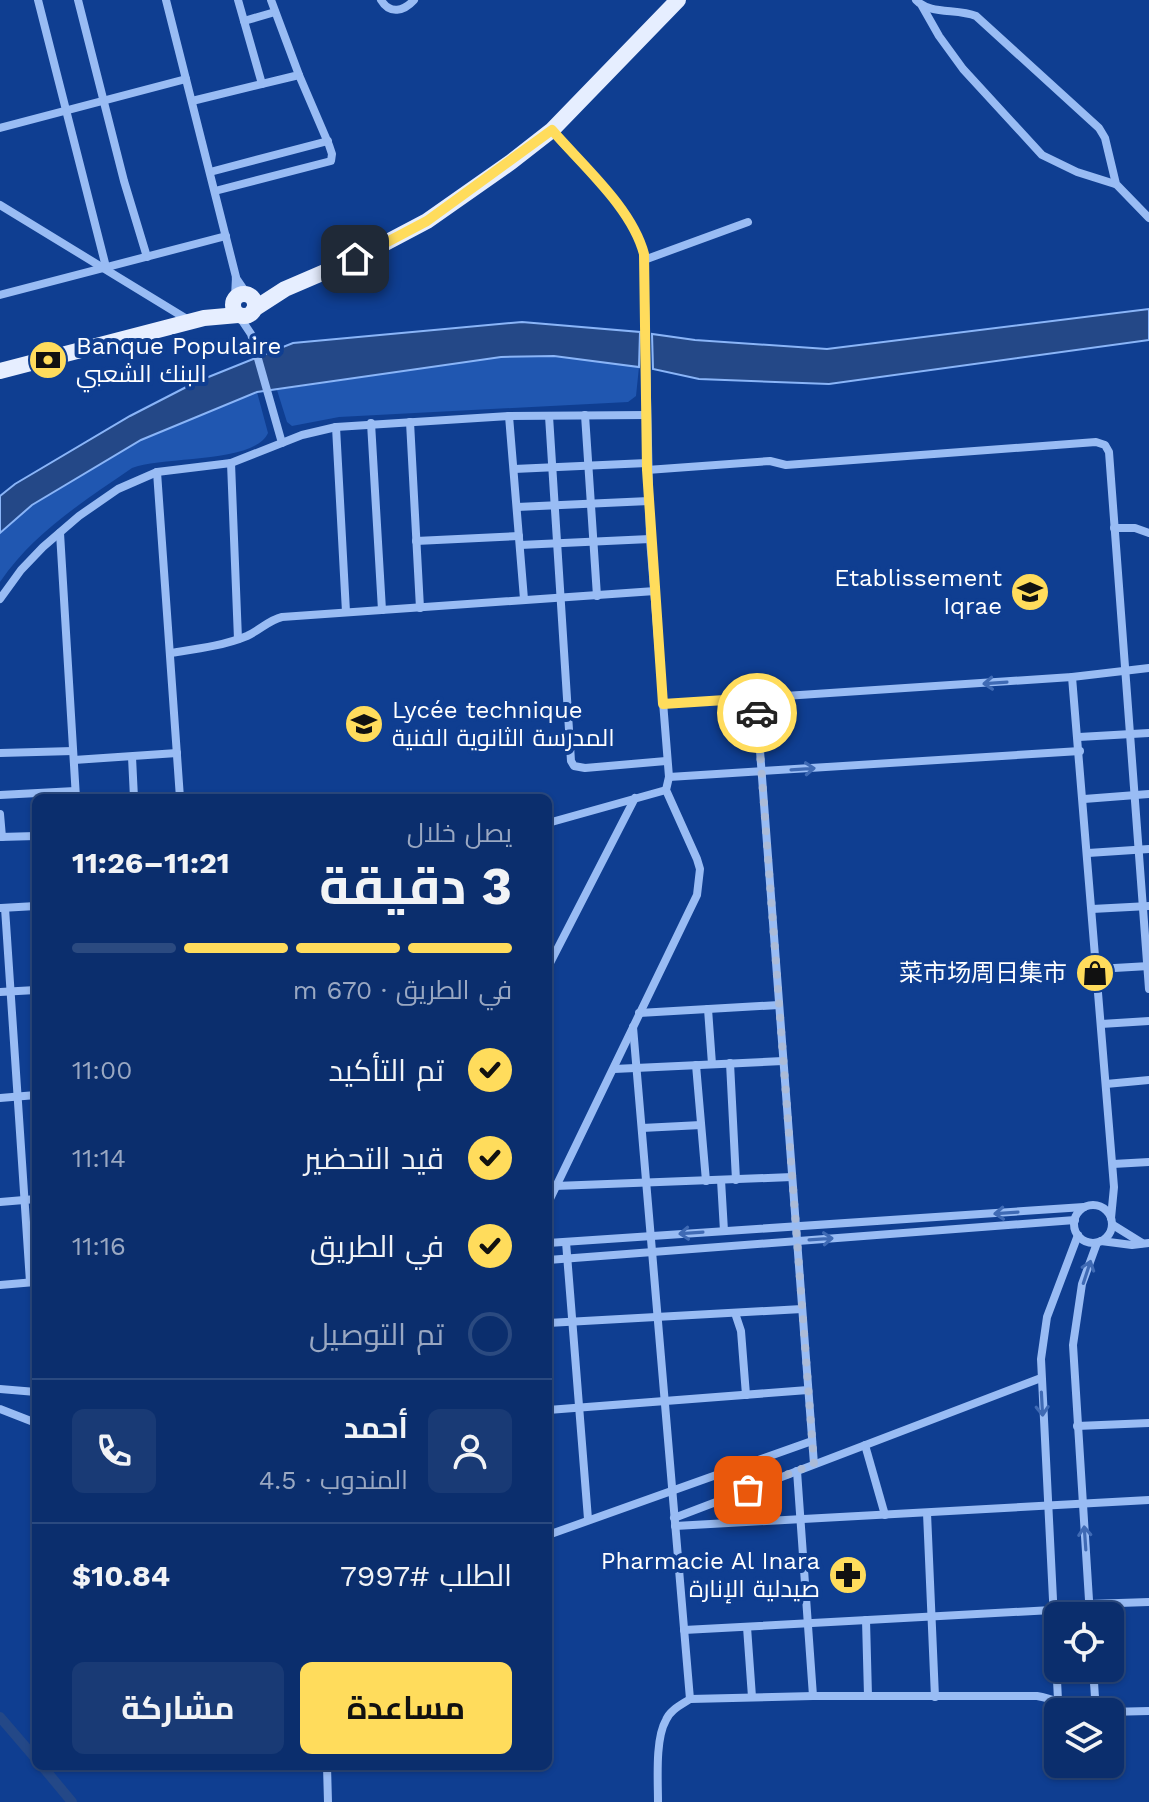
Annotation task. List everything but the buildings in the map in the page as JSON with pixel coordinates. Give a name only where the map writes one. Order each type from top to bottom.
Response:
[{"type":"main road","points":[[0,371],[244,305],[355,259],[427,221],[552,130],[678,0]]},
{"type":"street","points":[[38,0],[104,268]]},
{"type":"street","points":[[78,0],[124,181],[147,257]]},
{"type":"street","points":[[166,0],[236,277],[282,443]]},
{"type":"street","points":[[238,0],[262,84]]},
{"type":"street","points":[[215,191],[331,161],[328,141],[271,0]]},
{"type":"street","points":[[381,0],[386,7],[394,10],[407,7],[414,0]]},
{"type":"street","points":[[919,3],[976,16],[1078,107],[1105,138],[1116,184]]},
{"type":"street","points":[[919,3],[963,69],[1042,155],[1077,172],[1116,184],[1149,218]]},
{"type":"street","points":[[244,21],[275,12]]},
{"type":"street","points":[[192,101],[299,75]]},
{"type":"street","points":[[0,128],[186,79]]},
{"type":"street","points":[[552,130],[629,220],[640,240],[644,260],[650,539],[669,777],[666,790],[700,869],[697,895],[552,1193]]},
{"type":"street","points":[[210,172],[328,141]]},
{"type":"street","points":[[278,154],[285,173]]},
{"type":"street","points":[[0,205],[197,320]]},
{"type":"street","points":[[644,260],[748,222]]},
{"type":"street","points":[[0,295],[226,236]]},
{"type":"street","points":[[585,415],[597,596]]},
{"type":"street","points":[[0,599],[21,570],[60,533],[118,489],[157,472],[231,463],[336,427],[509,416],[647,415]]},
{"type":"street","points":[[509,416],[524,599]]},
{"type":"street","points":[[549,416],[572,764],[585,768],[666,761]]},
{"type":"street","points":[[410,422],[420,608]]},
{"type":"street","points":[[371,423],[382,610]]},
{"type":"street","points":[[336,427],[346,612]]},
{"type":"street","points":[[514,469],[770,461],[786,465],[1099,442],[1105,445],[1109,452],[1138,850],[1146,906],[1149,989]]},
{"type":"street","points":[[231,463],[238,639]]},
{"type":"street","points":[[157,472],[180,794]]},
{"type":"street","points":[[517,507],[649,501]]},
{"type":"street","points":[[1114,528],[1135,528],[1149,533]]},
{"type":"street","points":[[60,533],[76,794]]},
{"type":"street","points":[[416,541],[557,543],[650,539]]},
{"type":"street","points":[[170,653],[238,639],[277,618],[655,591]]},
{"type":"street","points":[[663,704],[1072,677],[1149,668]]},
{"type":"street","points":[[1072,677],[1114,1187],[1110,1233],[1099,1242],[1082,1284],[1074,1333],[1089,1602]]},
{"type":"street","points":[[756,698],[814,1464]]},
{"type":"street","points":[[1079,737],[1149,733]]},
{"type":"street","points":[[669,777],[1080,751]]},
{"type":"street","points":[[0,753],[132,757],[177,753]]},
{"type":"street","points":[[132,757],[134,794]]},
{"type":"street","points":[[552,822],[666,790]]},
{"type":"street","points":[[1084,799],[1149,794]]},
{"type":"street","points":[[0,795],[32,795]]},
{"type":"street","points":[[552,959],[635,798]]},
{"type":"street","points":[[0,814],[1,837],[32,836]]},
{"type":"street","points":[[1088,853],[1149,849]]},
{"type":"street","points":[[32,906],[3,908],[23,1200],[32,1274]]},
{"type":"street","points":[[1092,909],[1146,906]]},
{"type":"street","points":[[1097,969],[1148,966]]},
{"type":"street","points":[[0,992],[32,990]]},
{"type":"street","points":[[639,1013],[779,1005]]},
{"type":"street","points":[[708,1009],[712,1064]]},
{"type":"street","points":[[1101,1024],[1149,1021]]},
{"type":"street","points":[[633,1026],[690,1699]]},
{"type":"street","points":[[614,1069],[783,1061]]},
{"type":"street","points":[[730,1063],[736,1180]]},
{"type":"street","points":[[696,1065],[706,1181]]},
{"type":"street","points":[[1106,1084],[1149,1080]]},
{"type":"street","points":[[0,1098],[32,1095]]},
{"type":"street","points":[[642,1128],[701,1125]]},
{"type":"street","points":[[1113,1164],[1149,1162]]},
{"type":"street","points":[[555,1186],[792,1177]]},
{"type":"street","points":[[721,1180],[724,1231]]},
{"type":"street","points":[[1100,1206],[1114,1187]]},
{"type":"street","points":[[0,1202],[32,1199]]},
{"type":"street","points":[[552,1243],[1100,1206]]},
{"type":"street","points":[[1100,1206],[1112,1221],[1146,1244]]},
{"type":"street","points":[[1052,1602],[1041,1378],[1044,1328],[1078,1235],[1075,1220],[1084,1207]]},
{"type":"street","points":[[552,1260],[1075,1220]]},
{"type":"street","points":[[1078,1235],[1086,1242],[1146,1244]]},
{"type":"street","points":[[566,1242],[588,1519]]},
{"type":"street","points":[[0,1285],[32,1282]]},
{"type":"street","points":[[552,1323],[802,1309]]},
{"type":"street","points":[[735,1313],[741,1331],[746,1395]]},
{"type":"street","points":[[675,1522],[814,1464],[1041,1378]]},
{"type":"street","points":[[0,1389],[32,1392]]},
{"type":"street","points":[[552,1410],[808,1390]]},
{"type":"street","points":[[0,1409],[32,1421]]},
{"type":"street","points":[[1077,1426],[1149,1423]]},
{"type":"street","points":[[552,1533],[812,1441]]},
{"type":"street","points":[[865,1445],[885,1515]]},
{"type":"street","points":[[797,1471],[813,1696]]},
{"type":"street","points":[[675,1522],[801,1519],[1149,1500]]},
{"type":"street","points":[[927,1513],[935,1697]]},
{"type":"street","points":[[1124,1603],[1149,1602]]},
{"type":"street","points":[[684,1630],[1044,1610]]},
{"type":"street","points":[[866,1620],[868,1696]]},
{"type":"street","points":[[747,1627],[752,1697]]},
{"type":"street","points":[[658,1802],[662,1731],[673,1711],[690,1699],[813,1696],[1048,1698]]},
{"type":"street","points":[[1124,1712],[1149,1711]]},
{"type":"street","points":[[327,1770],[328,1802]]},
{"type":"shaded area","points":[[1149,309],[1149,340],[829,384],[699,379],[653,369],[652,334],[827,349]]},
{"type":"shaded area","points":[[522,322],[640,332],[639,367],[554,356],[501,357],[257,392],[141,440],[32,505],[0,533],[0,496],[15,484],[130,416],[196,382],[293,343]]},
{"type":"shaded area","points":[[554,356],[639,367],[636,396],[628,402],[339,417],[292,426],[287,422],[277,390],[501,357]]},
{"type":"shaded area","points":[[257,392],[268,433],[259,443],[227,455],[132,468],[44,533],[0,582],[0,533],[32,505],[141,440]]},
{"type":"waterway","points":[[0,1717],[32,1754]]},
{"type":"waterway","points":[[45,1770],[72,1802]]},
{"type":"way so far","points":[[748,1490],[814,1464],[757,713]]},
{"type":"place","name":"Banque Populaire البنك الشعبي","points":[[48,360]]},
{"type":"place","name":"Etablissement Iqrae","points":[[1030,592]]},
{"type":"place","name":"Lycée technique المدرسة الثانوية الفنية","points":[[364,724]]},
{"type":"place","name":"菜市场周日集市","points":[[1095,973]]},
{"type":"place","name":"Pharmacie Al Inara صيدلية الإنارة","points":[[848,1575]]},
{"type":"route","points":[[355,259],[427,221],[552,130],[635,228],[644,254],[647,470],[663,704],[756,698],[757,713]]}]
